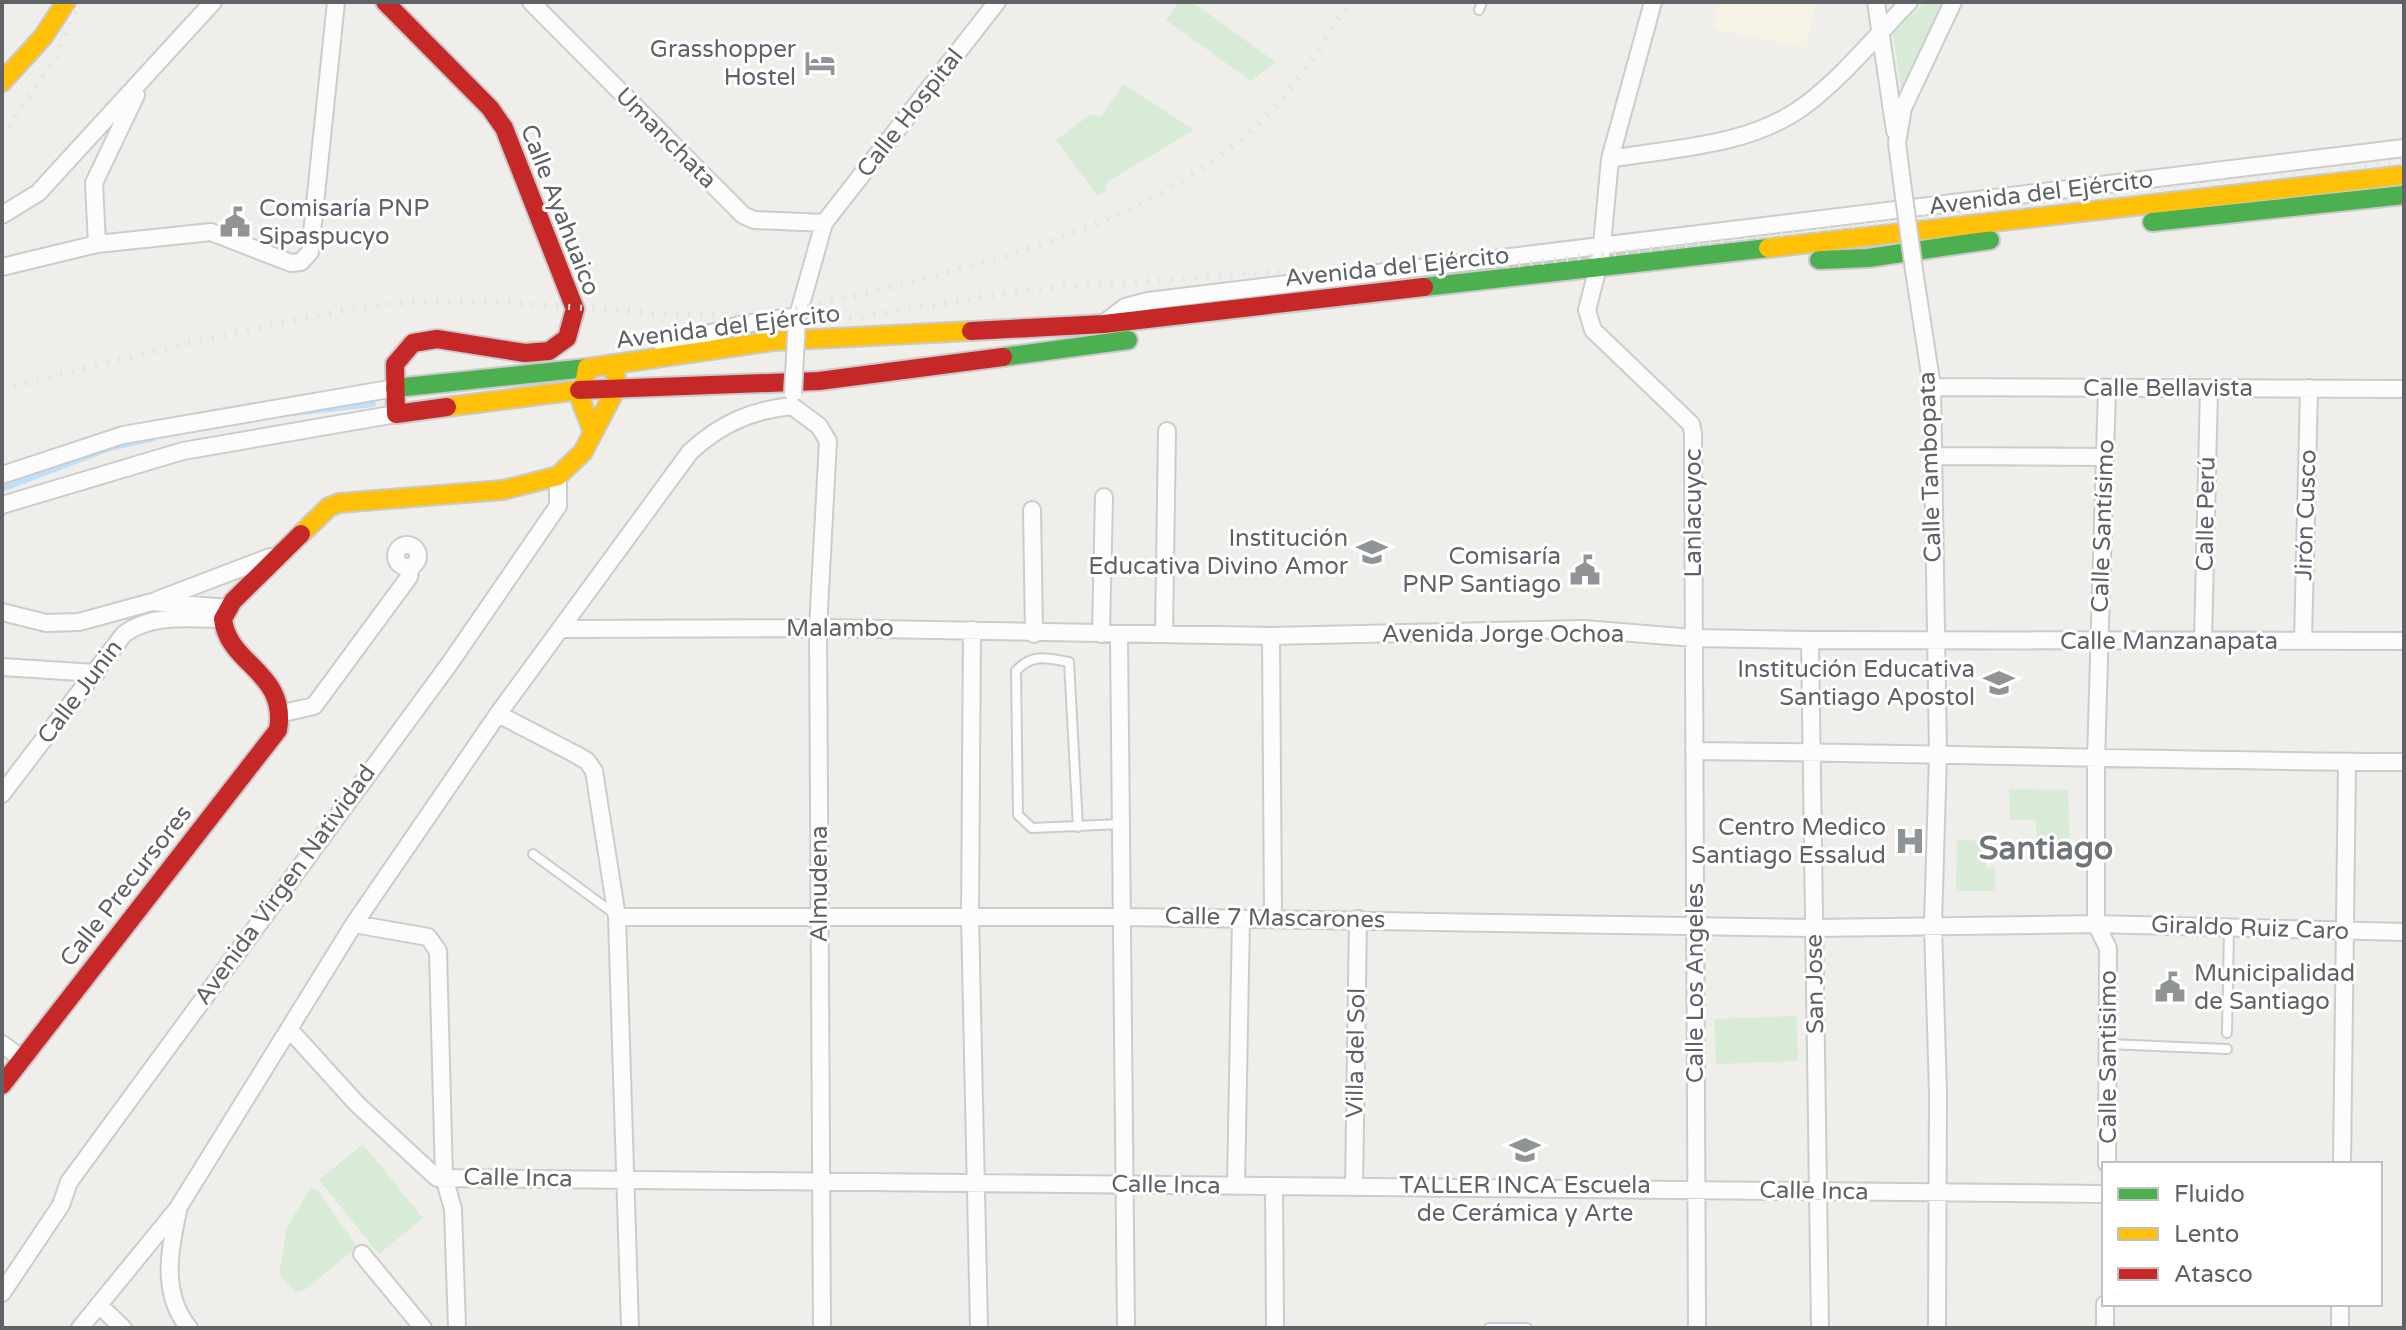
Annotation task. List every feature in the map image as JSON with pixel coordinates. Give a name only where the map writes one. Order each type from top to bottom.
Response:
[{"type":"main road","points":[[2,82],[43,37],[66,2]]},
{"type":"main road","name":"Calle Ayahuaico","points":[[385,2],[490,108],[504,128],[575,309],[573,324],[565,340],[542,353],[438,340],[411,344],[398,357],[396,414]]},
{"type":"main road","name":"Avenida del Ejército","points":[[1600,283],[2404,175]]},
{"type":"main road","name":"Avenida del Ejército","points":[[395,388],[614,365],[802,338],[1104,324],[1600,283],[1837,257],[1884,247],[1944,240],[1974,241],[2404,195]]},
{"type":"main road","name":"Avenida del Ejército","points":[[396,414],[617,387],[819,381],[1084,345],[1423,306]]},
{"type":"main road","points":[[283,713],[280,698],[228,637],[226,613],[282,552],[329,507],[339,503],[503,490],[558,476],[572,465],[617,387],[614,365]]},
{"type":"main road","points":[[587,368],[579,390],[581,412],[593,432]]},
{"type":"main road","name":"Calle Precursores","points":[[2,1085],[278,730],[283,713]]},
{"type":"street","points":[[2,215],[38,193],[213,2]]},
{"type":"street","points":[[2,267],[97,244],[211,232],[291,263],[301,262],[310,252],[336,2]]},
{"type":"street","name":"Umanchata","points":[[531,2],[743,215],[754,220],[824,223]]},
{"type":"street","name":"Calle Hospital","points":[[824,223],[996,2]]},
{"type":"street","points":[[1600,283],[1610,159],[1653,2]]},
{"type":"street","points":[[1876,2],[1897,143]]},
{"type":"street","points":[[1610,159],[1726,140],[1776,122],[1825,89],[1909,2]]},
{"type":"street","name":"Calle Tambopata","points":[[1933,925],[1938,753],[1932,387],[1897,143],[1903,108],[1953,2]]},
{"type":"street","points":[[97,244],[94,183],[142,82]]},
{"type":"street","name":"Avenida del Ejército","points":[[1104,324],[1125,307],[1148,301],[2404,148]]},
{"type":"street","points":[[80,1328],[106,1315],[178,1208],[354,924],[498,714],[690,452],[715,429],[793,400],[797,318],[824,223]]},
{"type":"street","name":"Lanlacuyoc","points":[[1600,283],[1587,316],[1593,330],[1693,429],[1693,638]]},
{"type":"street","points":[[587,368],[611,357],[744,324],[797,318]]},
{"type":"street","name":"Calle Bellavista","points":[[1932,387],[2404,389]]},
{"type":"street","points":[[2,475],[123,435],[395,388]]},
{"type":"street","name":"Calle Santísimo","points":[[2096,760],[2107,388]]},
{"type":"street","name":"Calle Perú","points":[[2203,641],[2209,388]]},
{"type":"street","name":"Jirón Cusco","points":[[2303,641],[2309,388]]},
{"type":"street","name":"Almudena","points":[[793,400],[819,426],[828,441],[818,628],[822,1328]]},
{"type":"street","points":[[2,505],[183,451],[396,414]]},
{"type":"street","points":[[1164,633],[1167,431]]},
{"type":"street","points":[[1932,456],[2105,457]]},
{"type":"street","name":"Avenida Virgen Natividad","points":[[2,1293],[61,1205],[69,1182],[450,663],[558,506],[558,476]]},
{"type":"street","points":[[1101,634],[1104,497]]},
{"type":"street","points":[[1032,510],[1034,634]]},
{"type":"street","points":[[2,612],[46,623],[79,622],[152,602],[282,552]]},
{"type":"street","points":[[283,713],[314,706],[409,577],[411,567]]},
{"type":"street","points":[[152,602],[226,613]]},
{"type":"street","name":"Calle Junin","points":[[2,794],[124,634],[140,622],[226,613]]},
{"type":"street","name":"Malambo","points":[[560,629],[818,628],[1119,635]]},
{"type":"street","name":"Avenida Jorge Ochoa","points":[[1119,635],[1271,636],[1584,629],[1693,638],[1934,640]]},
{"type":"street","points":[[972,630],[970,917],[979,1328]]},
{"type":"street","points":[[1119,635],[1126,1328]]},
{"type":"street","points":[[1271,636],[1273,918]]},
{"type":"street","name":"Calle Los Angeles","points":[[1693,638],[1697,1328]]},
{"type":"street","name":"San Jose","points":[[1810,640],[1820,1328]]},
{"type":"street","name":"Calle Manzanapata","points":[[1934,640],[2404,641]]},
{"type":"street","points":[[2,667],[96,673]]},
{"type":"street","points":[[498,714],[587,761],[594,771],[617,917],[630,1328]]},
{"type":"street","points":[[1694,751],[1938,753],[2096,760],[2404,762]]},
{"type":"street","name":"Calle Santisimo","points":[[2096,760],[2096,924],[2108,948],[2107,1162]]},
{"type":"street","points":[[2342,1162],[2347,762]]},
{"type":"street","name":"Calle 7 Mascarones","points":[[617,917],[1273,918],[1814,928],[1933,925]]},
{"type":"street","points":[[1236,1186],[1241,918]]},
{"type":"street","name":"Villa del Sol","points":[[1354,1187],[1358,919]]},
{"type":"street","points":[[354,924],[428,937],[438,951],[444,1177],[453,1209],[457,1328]]},
{"type":"street","name":"Giraldo Ruiz Caro","points":[[1933,925],[2096,924],[2404,932]]},
{"type":"street","points":[[1933,925],[1937,1328]]},
{"type":"street","name":"Calle Inca","points":[[290,1030],[357,1104],[437,1178],[2102,1194]]},
{"type":"street","points":[[2,1044],[22,1059]]},
{"type":"street","points":[[1274,1186],[1275,1328]]},
{"type":"street","points":[[178,1208],[170,1244],[171,1295],[189,1328]]},
{"type":"street","points":[[362,1254],[423,1328]]},
{"type":"street","points":[[2105,1306],[2105,1328]]},
{"type":"street","points":[[2340,1306],[2340,1328]]},
{"type":"street","points":[[106,1315],[123,1328]]},
{"type":"lane","points":[[1078,827],[1069,662],[1039,657],[1025,661],[1016,671],[1018,815],[1032,828],[1078,827],[1123,824]]},
{"type":"lane","points":[[533,854],[617,917]]},
{"type":"lane","points":[[2227,1033],[2229,927]]},
{"type":"lane","points":[[2108,1044],[2227,1049]]},
{"type":"lane","points":[[1489,1328],[1527,1328]]},
{"type":"shaded area","points":[[1719,2],[1816,2],[1806,48],[1713,29]]},
{"type":"green space","points":[[1179,2],[1192,2],[1276,62],[1251,81],[1166,20]]},
{"type":"green space","points":[[1925,2],[1945,2],[1902,94],[1893,34]]},
{"type":"green space","points":[[1123,84],[1194,130],[1107,182],[1105,192],[1097,195],[1056,140],[1091,114],[1101,117]]},
{"type":"green space","points":[[2009,789],[2068,790],[2070,843],[2037,844],[2036,820],[2010,820]]},
{"type":"green space","points":[[1957,840],[1986,841],[1986,867],[1995,868],[1995,891],[1956,891]]},
{"type":"green space","points":[[1797,1016],[1798,1061],[1716,1064],[1714,1019]]},
{"type":"green space","points":[[363,1144],[423,1218],[379,1254],[319,1180]]},
{"type":"green space","points":[[311,1188],[319,1192],[357,1247],[306,1289],[296,1292],[279,1275],[287,1227]]},
{"type":"waterway","points":[[294,413],[373,404]]},
{"type":"waterway","points":[[2,489],[110,448],[154,438]]},
{"type":"railway","points":[[2,137],[56,57],[79,2]]},
{"type":"railway","points":[[2,390],[244,331],[383,305],[486,302],[692,315],[753,314],[833,301],[985,262],[1078,231],[1123,212],[1207,164],[1246,135],[1276,105],[1315,55],[1349,2]]},
{"type":"railway","points":[[814,325],[1023,290],[1263,273],[1514,265],[2404,161]]},
{"type":"traffic: fast","points":[[2152,222],[2404,195]]},
{"type":"traffic: fast","points":[[1819,260],[1868,258],[1990,240]]},
{"type":"traffic: fast","points":[[1424,287],[1768,248]]},
{"type":"traffic: fast","points":[[1003,357],[1128,340]]},
{"type":"traffic: fast","points":[[395,388],[587,368]]},
{"type":"traffic: slow","points":[[2,82],[43,37],[66,2]]},
{"type":"traffic: slow","points":[[1768,248],[2404,175]]},
{"type":"traffic: slow","points":[[593,432],[581,401],[587,368],[774,341],[971,331]]},
{"type":"traffic: slow","points":[[301,534],[329,507],[339,503],[503,490],[558,476],[583,452],[617,387],[615,372]]},
{"type":"traffic: slow","points":[[447,407],[579,390]]},
{"type":"traffic: jam","points":[[385,2],[490,108],[504,128],[575,309],[567,338],[549,351],[525,353],[437,339],[413,343],[395,364],[396,414],[447,407]]},
{"type":"traffic: jam","points":[[971,331],[1104,324],[1424,287]]},
{"type":"traffic: jam","points":[[579,390],[819,381],[1003,357]]},
{"type":"traffic: jam","points":[[2,1085],[278,730],[279,710],[274,695],[235,648],[227,635],[223,619],[233,601],[301,534]]},
{"type":"place","name":"Grasshopper Hostel","points":[[820,63]]},
{"type":"place","name":"Comisaría PNP Sipaspucyo","points":[[235,222]]},
{"type":"place","name":"Institución Educativa Divino Amor","points":[[1372,552]]},
{"type":"place","name":"Comisaría PNP Santiago","points":[[1585,570]]},
{"type":"place","name":"Institución Educativa Santiago Apostol","points":[[1999,683]]},
{"type":"place","name":"Centro Medico Santiago Essalud","points":[[1910,841]]},
{"type":"place","name":"Municipalidad de Santiago","points":[[2170,987]]},
{"type":"place","name":"TALLER INCA Escuela de Cerámica y Arte","points":[[1525,1150]]},
{"type":"district","name":"Santiago","points":[[2046,849]]}]
